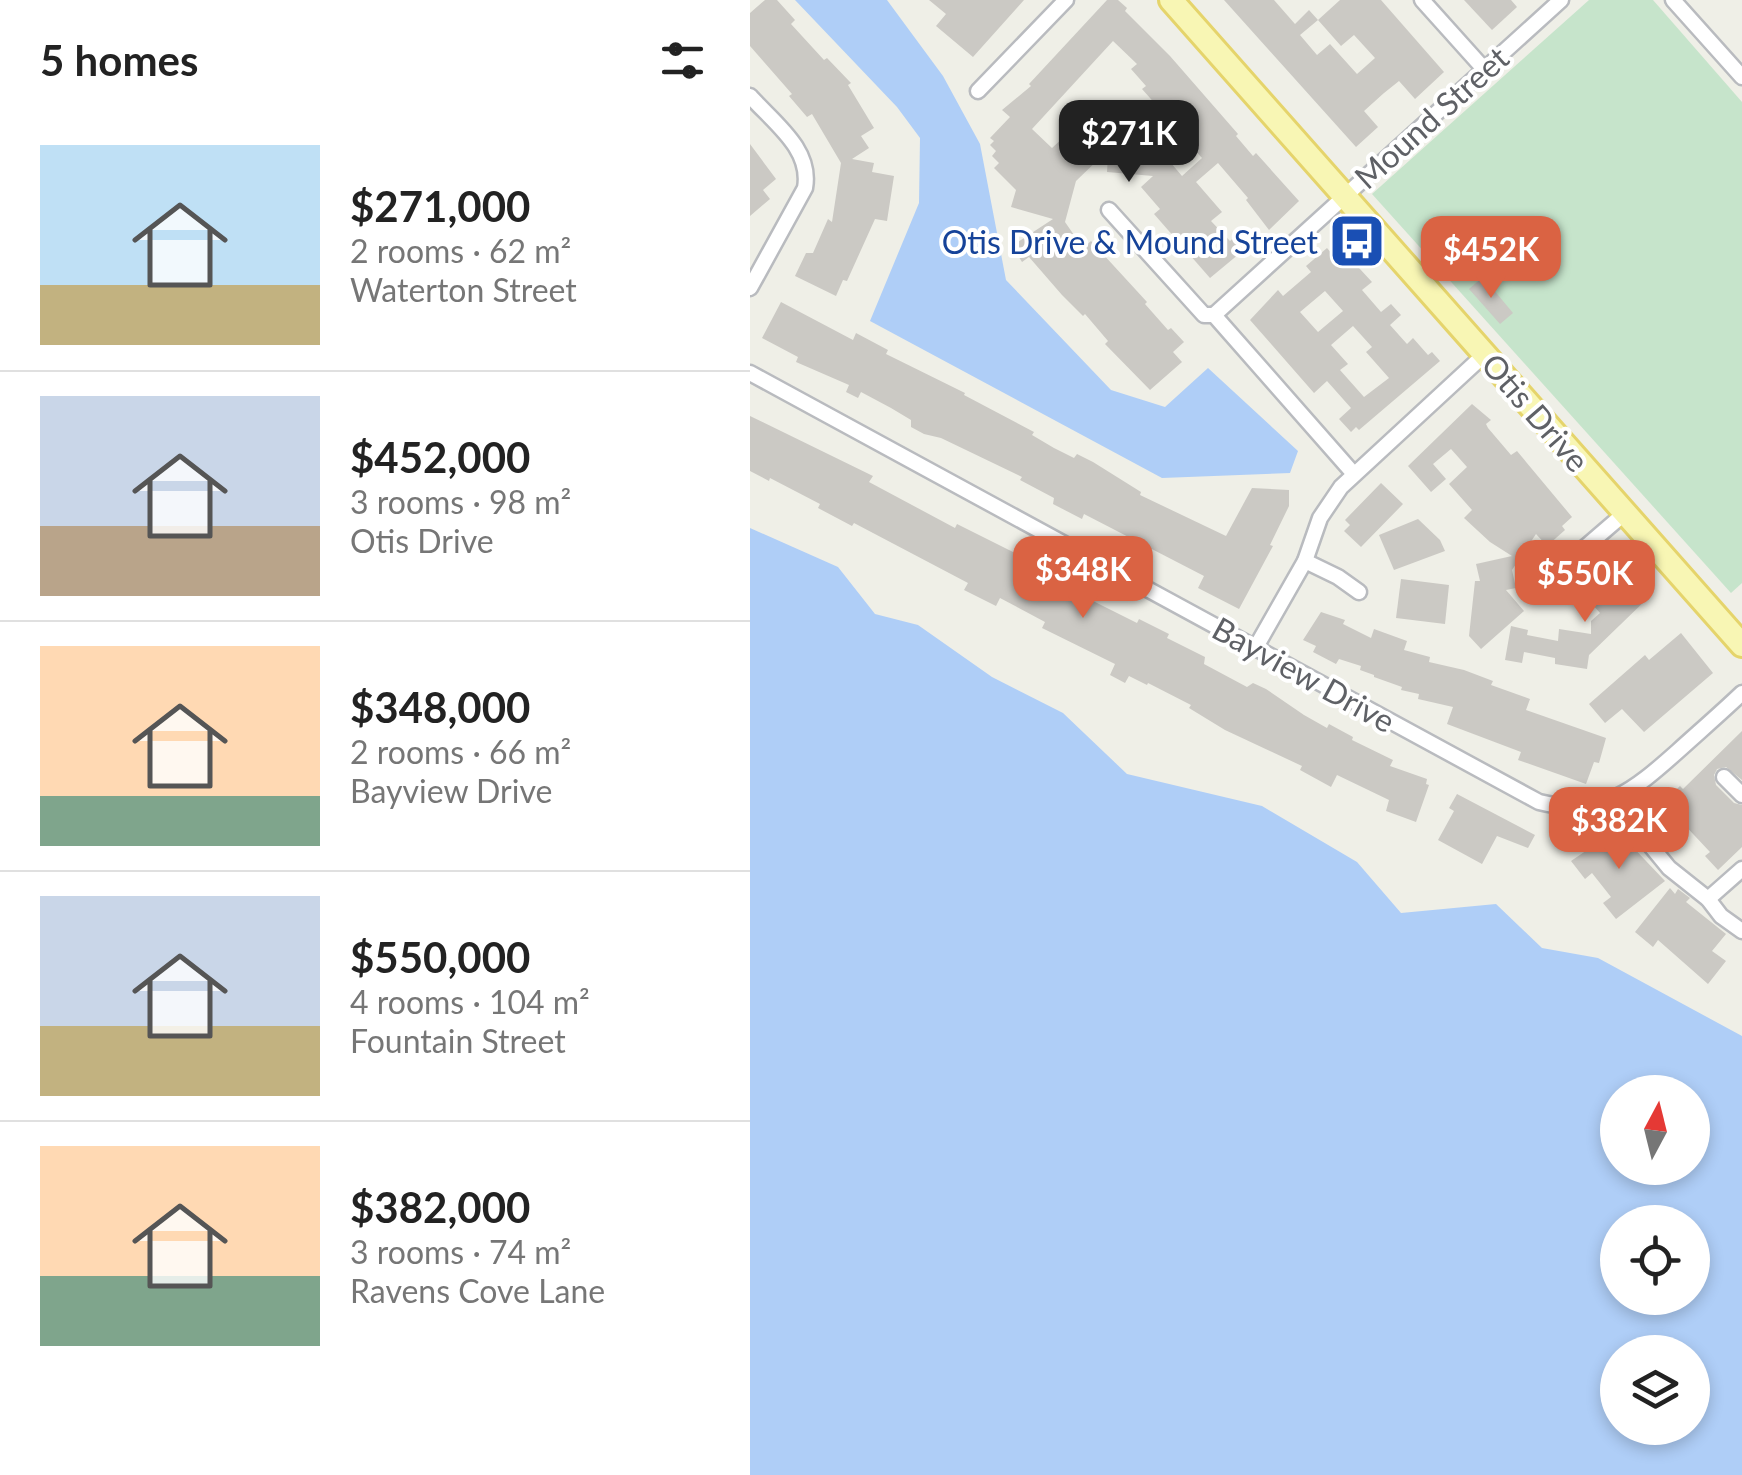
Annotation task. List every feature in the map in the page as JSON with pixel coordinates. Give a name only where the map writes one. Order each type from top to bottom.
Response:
[{"type":"main road","name":"Otis Drive","points":[[1170,0],[1742,645]]},
{"type":"street","points":[[978,91],[1066,0]]},
{"type":"street","points":[[1422,0],[1484,69]]},
{"type":"street","name":"Mound Street","points":[[1214,316],[1562,0]]},
{"type":"street","points":[[1673,0],[1742,77]]},
{"type":"street","points":[[750,96],[802,154],[808,170],[805,188],[750,288]]},
{"type":"street","points":[[1109,210],[1204,315],[1214,316],[1353,473]]},
{"type":"street","points":[[1256,647],[1304,560],[1329,502],[1353,473],[1485,354]]},
{"type":"street","name":"Bayview Drive","points":[[750,373],[1539,802],[1565,808],[1613,800],[1648,778],[1742,694]]},
{"type":"street","points":[[1556,582],[1582,550],[1624,513]]},
{"type":"street","points":[[1304,560],[1338,576],[1359,592]]},
{"type":"street","points":[[1724,777],[1742,795]]},
{"type":"street","points":[[1613,800],[1669,868],[1708,898],[1720,916],[1740,924]]},
{"type":"street","points":[[1708,898],[1739,880]]},
{"type":"green space","points":[[1589,0],[1653,0],[1742,102],[1742,583],[1731,593],[1372,194]]},
{"type":"water","points":[[795,0],[887,0],[943,76],[980,144],[1006,280],[1111,390],[1165,407],[1208,368],[1298,451],[1290,473],[1162,478],[870,321],[919,203],[920,138],[897,107]]},
{"type":"water","points":[[750,528],[838,567],[875,614],[918,625],[992,677],[1063,713],[1127,774],[1262,806],[1357,862],[1401,913],[1496,904],[1542,948],[1598,958],[1742,1036],[1742,1475],[750,1475]]},
{"type":"building","points":[[765,0],[777,0],[795,20],[791,24],[851,83],[848,85],[874,128],[861,136],[869,148],[852,159],[874,163],[872,172],[894,176],[887,221],[875,219],[847,281],[843,280],[836,296],[795,276],[806,253],[813,253],[828,219],[832,222],[841,163],[812,114],[807,117],[750,46],[750,13]]},
{"type":"building","points":[[929,0],[1024,0],[973,57],[936,26],[946,14]]},
{"type":"building","points":[[1107,0],[1118,0],[1238,134],[1253,156],[1256,153],[1299,201],[1269,230],[1218,163],[1196,182],[1222,212],[1211,221],[1230,241],[1240,232],[1251,244],[1210,278],[1154,214],[1160,209],[1141,187],[1153,176],[1107,172],[1110,123],[1126,124],[1124,162],[1158,107],[1131,69],[1137,64],[1113,41],[1032,129],[1052,148],[1066,135],[1072,142],[1081,133],[1103,155],[1076,181],[1065,222],[1083,248],[1091,241],[1168,330],[1171,328],[1184,342],[1173,352],[1182,362],[1150,390],[1105,344],[1108,341],[1085,314],[1062,295],[1029,257],[1022,262],[1012,246],[1053,219],[1011,207],[1016,190],[994,168],[999,163],[992,156],[996,151],[990,138],[1010,117],[1002,110]],"holes":[[[1184,138],[1202,158],[1182,176],[1165,156]]]},
{"type":"building","points":[[1224,0],[1274,0],[1295,24],[1309,10],[1318,20],[1340,0],[1381,0],[1444,72],[1415,99],[1399,81],[1384,93],[1364,111],[1378,127],[1356,147]],"holes":[[[1318,20],[1341,46],[1354,35],[1375,58],[1357,74],[1330,44],[1317,55],[1300,35]]]},
{"type":"building","points":[[1464,0],[1511,0],[1517,7],[1492,30]]},
{"type":"building","points":[[750,144],[776,179],[763,190],[770,199],[750,216]]},
{"type":"building","points":[[1327,248],[1339,262],[1347,255],[1372,282],[1362,290],[1381,312],[1391,304],[1401,315],[1390,325],[1407,344],[1413,338],[1428,355],[1432,352],[1440,361],[1359,430],[1356,427],[1351,432],[1339,419],[1351,408],[1327,381],[1314,393],[1250,320],[1278,290],[1283,296],[1311,272],[1306,266]],"holes":[[[1325,291],[1343,311],[1318,332],[1300,312]],[[1353,326],[1372,347],[1366,352],[1389,378],[1364,397],[1340,370],[1348,364],[1331,345]]]},
{"type":"building","points":[[1483,277],[1513,313],[1500,324],[1469,289]]},
{"type":"building","points":[[781,302],[853,340],[856,333],[888,350],[886,354],[1034,432],[1032,435],[1054,448],[1093,462],[1141,492],[1140,495],[1226,536],[1252,488],[1289,490],[1289,506],[1270,545],[1273,546],[1239,609],[1198,588],[1204,576],[1084,514],[1082,519],[1053,504],[1054,498],[1020,480],[1022,477],[941,438],[924,434],[891,408],[861,392],[858,398],[846,392],[849,385],[796,362],[798,357],[762,338]]},
{"type":"building","points":[[1472,404],[1491,420],[1486,424],[1488,428],[1511,455],[1517,451],[1572,517],[1562,526],[1565,530],[1547,546],[1536,534],[1512,570],[1516,588],[1506,590],[1524,611],[1481,649],[1469,636],[1475,581],[1480,581],[1476,564],[1512,556],[1464,518],[1472,510],[1449,484],[1467,467],[1451,449],[1433,464],[1446,479],[1431,492],[1408,466]]},
{"type":"building","points":[[750,416],[873,476],[869,482],[955,528],[957,524],[1025,558],[1023,561],[1077,593],[1169,634],[1167,638],[1205,657],[1204,664],[1247,687],[1253,683],[1266,689],[1327,728],[1329,724],[1393,760],[1390,766],[1427,779],[1429,785],[1416,822],[1386,811],[1389,800],[1337,775],[1331,787],[1300,770],[1302,766],[1225,730],[1189,708],[1191,705],[1148,683],[1129,676],[1125,683],[1110,675],[1115,664],[1042,628],[1045,622],[1000,598],[996,606],[964,590],[968,583],[750,471]]},
{"type":"building","points":[[1381,483],[1403,504],[1361,547],[1344,531],[1350,525],[1345,520]]},
{"type":"building","points":[[1418,519],[1440,540],[1445,551],[1394,570],[1379,535]]},
{"type":"building","points":[[1623,563],[1651,595],[1589,655],[1587,669],[1555,664],[1555,658],[1524,652],[1522,663],[1505,660],[1511,626],[1528,630],[1527,635],[1558,641],[1559,629],[1591,634],[1591,621],[1600,613],[1592,604],[1610,588],[1603,580]]},
{"type":"building","points":[[1401,579],[1449,585],[1445,624],[1396,618]]},
{"type":"building","points":[[1321,612],[1345,620],[1343,624],[1371,638],[1374,629],[1407,641],[1404,650],[1430,657],[1429,662],[1464,670],[1530,699],[1526,710],[1606,738],[1599,763],[1594,762],[1586,784],[1518,760],[1521,752],[1447,724],[1453,707],[1418,699],[1419,694],[1374,677],[1360,670],[1361,666],[1339,659],[1336,664],[1313,652],[1316,646],[1303,640]]},
{"type":"building","points":[[1681,633],[1713,673],[1644,732],[1622,709],[1605,723],[1589,704],[1645,655],[1649,660]]},
{"type":"building","points":[[1742,731],[1742,780],[1726,767],[1717,769],[1714,775],[1716,785],[1734,803],[1742,805],[1742,847],[1718,870],[1705,856],[1710,852],[1663,802],[1680,786],[1683,789]]},
{"type":"building","points":[[1457,794],[1535,835],[1528,848],[1497,836],[1482,864],[1438,840],[1454,811],[1449,808]]},
{"type":"building","points":[[1621,827],[1631,838],[1627,841],[1665,881],[1616,919],[1603,903],[1611,897],[1592,873],[1585,879],[1571,861]]},
{"type":"building","points":[[1670,888],[1675,894],[1678,889],[1690,898],[1686,902],[1726,934],[1712,951],[1726,961],[1708,984],[1658,940],[1653,947],[1635,932]]},
{"type":"place","name":"Otis Drive & Mound Street","points":[[1357,241]]}]
